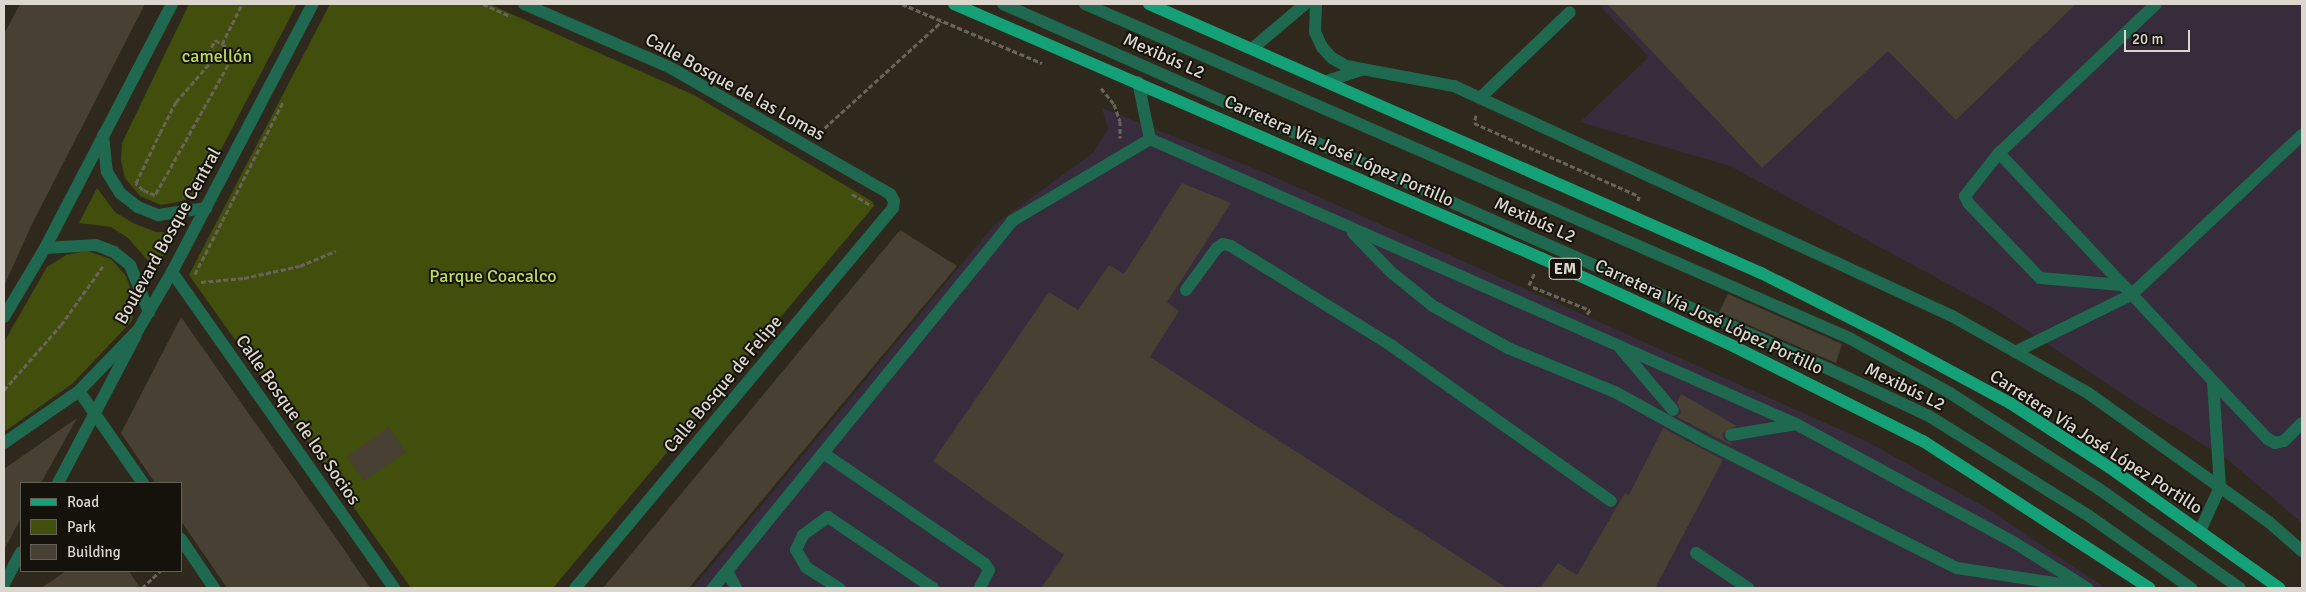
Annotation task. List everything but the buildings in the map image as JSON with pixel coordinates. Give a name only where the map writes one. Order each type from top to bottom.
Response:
[{"type":"main road","name":"Carretera Vía José López Portillo","points":[[954,4],[1138,82],[1550,262],[1735,347],[1907,433],[2088,546],[2149,588]]},
{"type":"main road","name":"Carretera Vía José López Portillo","points":[[1149,4],[1253,48],[1761,273],[1880,333],[2010,403],[2279,588]]},
{"type":"street","points":[[4,317],[45,248],[172,4]]},
{"type":"street","name":"Boulevard Bosque Central","points":[[4,443],[79,391],[138,330],[172,272],[313,4]]},
{"type":"street","name":"Calle Bosque de las Lomas","points":[[524,4],[671,68],[890,194],[894,201]]},
{"type":"street","name":"Mexibús L2","points":[[1003,4],[1828,369],[1929,416],[2089,516],[2191,588]]},
{"type":"street","name":"Mexibús L2","points":[[1085,4],[1849,338],[1958,398],[2099,489],[2240,588]]},
{"type":"street","points":[[1253,48],[1305,4]]},
{"type":"street","points":[[1316,4],[1315,32],[1322,47],[1332,58],[1346,66],[1454,86],[1952,316],[2088,393],[2220,487],[2302,551]]},
{"type":"street","points":[[2121,284],[2049,281],[2029,270],[1969,204],[1966,196],[1969,188],[1999,153],[2156,4]]},
{"type":"street","points":[[1480,98],[1570,12]]},
{"type":"street","points":[[1327,81],[1362,69]]},
{"type":"street","points":[[1138,82],[1150,139]]},
{"type":"street","points":[[2016,352],[2131,295],[2302,135]]},
{"type":"street","points":[[103,136],[107,172],[120,192],[138,207],[158,215],[206,208]]},
{"type":"street","points":[[1150,139],[1348,228],[1796,424],[2015,543],[2088,588]]},
{"type":"street","points":[[713,588],[1012,221],[1150,139]]},
{"type":"street","points":[[1999,153],[2213,382],[2275,443],[2284,441],[2302,423]]},
{"type":"street","name":"Calle Bosque de Felipe","points":[[575,588],[893,208],[894,201]]},
{"type":"street","points":[[1348,228],[1391,272],[1434,306],[1508,348],[1615,392],[1704,441],[1957,568],[2088,588]]},
{"type":"street","points":[[1186,290],[1217,248],[1223,244],[1231,246],[1392,346],[1611,501]]},
{"type":"street","points":[[45,248],[96,245],[114,252],[130,266],[149,312]]},
{"type":"street","name":"Calle Bosque de los Socios","points":[[172,272],[394,588]]},
{"type":"street","points":[[59,482],[96,414],[138,330]]},
{"type":"street","points":[[1617,346],[1673,410]]},
{"type":"street","points":[[2200,532],[2220,487],[2213,382]]},
{"type":"street","points":[[79,391],[142,482]]},
{"type":"street","points":[[1731,435],[1796,424]]},
{"type":"street","points":[[823,452],[985,564],[989,570],[980,588]]},
{"type":"street","points":[[839,588],[806,567],[796,550],[803,535],[828,517],[933,588]]},
{"type":"street","points":[[182,541],[214,588]]},
{"type":"street","points":[[1696,553],[1748,588]]},
{"type":"street","points":[[4,584],[20,554]]},
{"type":"street","points":[[727,571],[736,588]]},
{"type":"path","points":[[222,44],[242,4]]},
{"type":"path","points":[[483,4],[512,16]]},
{"type":"path","points":[[902,4],[1048,66]]},
{"type":"path","points":[[806,146],[942,21]]},
{"type":"path","points":[[215,40],[222,44],[234,51],[228,65],[155,195],[142,190],[136,183],[176,102],[209,64],[208,54],[215,40]]},
{"type":"path","points":[[1093,85],[1108,94],[1117,112],[1120,139],[1115,147]]},
{"type":"path","points":[[1480,98],[1474,123],[1556,159]]},
{"type":"path","points":[[195,274],[285,99]]},
{"type":"path","points":[[845,190],[870,206]]},
{"type":"path","points":[[182,285],[300,266],[336,251]]},
{"type":"path","points":[[4,390],[61,325],[104,265]]},
{"type":"path","points":[[142,588],[159,572]]},
{"type":"shaded area","points":[[1598,4],[2302,4],[2302,523],[2227,459],[2145,409],[1996,310],[1730,166],[1580,122],[1649,57]]},
{"type":"shaded area","points":[[1102,108],[1263,172],[1866,441],[1990,510],[2105,588],[693,588],[994,225],[1094,152],[1108,129]]},
{"type":"green space","name":"camellón","points":[[189,4],[297,4],[200,190],[183,201],[161,205],[140,196],[125,178],[121,161],[122,143]]},
{"type":"green space","name":"Parque Coacalco","points":[[330,4],[489,4],[694,95],[873,202],[874,206],[553,588],[411,588],[189,275]]},
{"type":"green space","points":[[97,188],[115,212],[133,223],[156,232],[175,233],[156,270],[128,238],[111,227],[79,223]]},
{"type":"green space","points":[[87,251],[111,259],[126,276],[134,298],[132,321],[72,384],[4,432],[4,342],[47,267],[66,255]]}]
